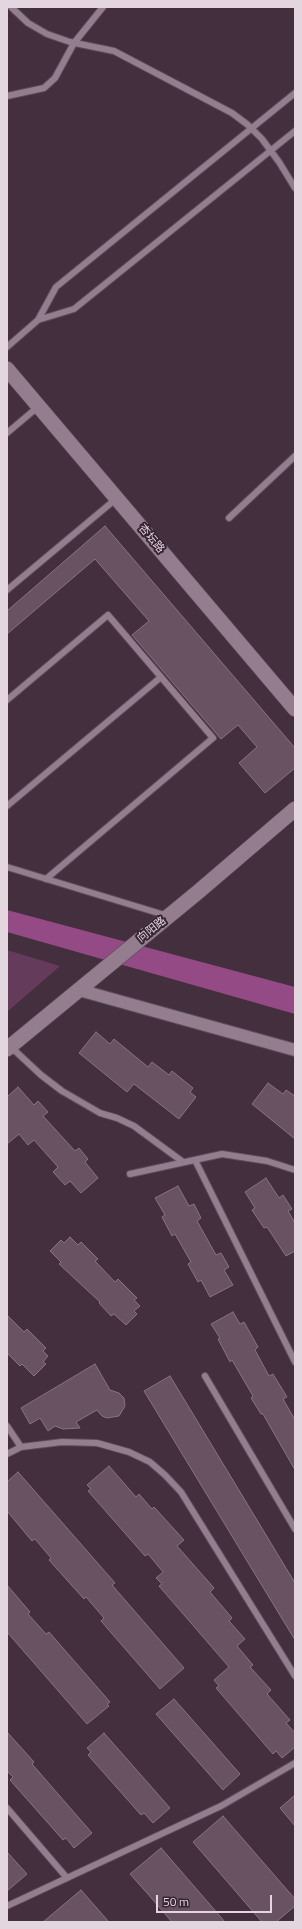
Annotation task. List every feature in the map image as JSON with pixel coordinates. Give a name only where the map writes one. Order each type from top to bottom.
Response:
[{"type":"street","name":"杏坛路","points":[[7,368],[295,709]]},
{"type":"street","name":"向阳路","points":[[8,1047],[169,916],[295,809]]},
{"type":"street","points":[[79,990],[295,1050]]},
{"type":"lane","points":[[12,7],[28,23],[46,34],[74,43],[114,50],[232,113],[251,128],[271,150],[295,188]]},
{"type":"lane","points":[[7,96],[44,88],[55,78],[74,43],[103,7]]},
{"type":"lane","points":[[7,347],[38,320],[56,287],[295,93]]},
{"type":"lane","points":[[38,320],[74,309],[295,131]]},
{"type":"lane","points":[[7,433],[39,406]]},
{"type":"lane","points":[[229,518],[295,456]]},
{"type":"lane","points":[[7,590],[117,498]]},
{"type":"lane","points":[[7,700],[108,615],[213,738],[46,879]]},
{"type":"lane","points":[[7,806],[161,677]]},
{"type":"lane","points":[[7,867],[169,916]]},
{"type":"lane","points":[[8,1047],[40,1075],[62,1091],[100,1113],[117,1118],[134,1126],[183,1162]]},
{"type":"lane","points":[[130,1174],[222,1154],[267,1161],[295,1170]]},
{"type":"lane","points":[[196,1160],[295,1362]]},
{"type":"lane","points":[[205,1376],[295,1529]]},
{"type":"lane","points":[[7,1426],[21,1447]]},
{"type":"lane","points":[[8,1451],[21,1447],[62,1442],[97,1442],[129,1452],[150,1462],[165,1474],[181,1492],[295,1676]]},
{"type":"lane","points":[[7,1906],[221,1806],[295,1763]]},
{"type":"lane","points":[[7,1808],[67,1878]]},
{"type":"shaded area","points":[[7,910],[295,987],[295,1014],[7,932]]},
{"type":"shaded area","points":[[7,950],[60,966],[7,1012]]},
{"type":"building","points":[[105,526],[295,748],[295,768],[265,793],[239,763],[257,747],[238,725],[221,739],[132,635],[149,621],[95,559],[7,634],[7,611]]},
{"type":"building","points":[[96,1032],[110,1044],[114,1039],[148,1067],[152,1062],[169,1075],[172,1071],[193,1088],[190,1092],[196,1097],[179,1119],[134,1084],[127,1092],[79,1053]]},
{"type":"building","points":[[268,1083],[283,1094],[286,1090],[295,1096],[295,1139],[252,1104]]},
{"type":"building","points":[[18,1087],[34,1105],[38,1101],[48,1112],[43,1116],[75,1151],[79,1148],[88,1159],[85,1162],[98,1178],[81,1193],[70,1181],[65,1185],[53,1172],[58,1167],[34,1140],[28,1145],[19,1134],[7,1144],[7,1097]]},
{"type":"building","points":[[266,1178],[279,1198],[283,1195],[292,1209],[288,1211],[295,1223],[295,1251],[286,1256],[267,1227],[264,1228],[252,1210],[255,1208],[245,1192]]},
{"type":"building","points":[[178,1186],[189,1206],[194,1204],[201,1218],[197,1221],[216,1255],[221,1253],[229,1267],[224,1270],[233,1285],[210,1297],[201,1280],[198,1282],[188,1264],[191,1262],[175,1234],[172,1236],[162,1217],[165,1215],[155,1198]]},
{"type":"building","points":[[70,1237],[78,1245],[81,1242],[98,1259],[95,1261],[115,1282],[118,1279],[137,1298],[134,1300],[140,1306],[134,1311],[137,1314],[126,1325],[114,1314],[111,1316],[99,1303],[100,1302],[59,1264],[61,1262],[50,1251],[61,1240],[64,1243]]},
{"type":"building","points":[[233,1312],[240,1324],[244,1322],[258,1347],[255,1350],[269,1376],[273,1374],[287,1397],[283,1399],[295,1420],[295,1470],[263,1414],[261,1414],[251,1398],[253,1396],[232,1360],[230,1362],[218,1339],[220,1338],[211,1324]]},
{"type":"building","points":[[7,1315],[24,1332],[27,1329],[46,1348],[43,1351],[48,1356],[43,1362],[46,1364],[34,1376],[22,1364],[20,1366],[7,1353]]},
{"type":"building","points":[[95,1364],[110,1390],[119,1393],[124,1398],[125,1406],[119,1416],[107,1418],[102,1416],[97,1410],[76,1422],[80,1428],[63,1429],[55,1426],[48,1431],[40,1418],[30,1424],[21,1408]]},
{"type":"building","points":[[170,1376],[295,1583],[295,1640],[144,1391]]},
{"type":"building","points":[[109,1466],[136,1497],[139,1494],[152,1509],[154,1507],[184,1540],[177,1546],[214,1588],[210,1592],[232,1618],[229,1621],[245,1639],[237,1646],[253,1665],[250,1667],[271,1690],[267,1694],[290,1720],[286,1723],[295,1733],[295,1747],[282,1758],[276,1751],[273,1754],[216,1688],[219,1686],[214,1680],[229,1667],[159,1586],[162,1584],[156,1578],[163,1572],[148,1554],[145,1556],[88,1491],[91,1489],[87,1485]]},
{"type":"building","points":[[18,1472],[115,1583],[112,1585],[184,1668],[160,1689],[101,1621],[104,1618],[86,1597],[84,1599],[49,1560],[51,1558],[35,1539],[32,1541],[7,1511],[7,1482]]},
{"type":"building","points":[[7,1585],[30,1612],[28,1614],[46,1634],[49,1632],[110,1702],[107,1704],[109,1706],[87,1724],[7,1632]]},
{"type":"building","points":[[174,1699],[240,1774],[223,1790],[156,1714]]},
{"type":"building","points":[[7,1732],[34,1762],[32,1764],[92,1833],[74,1848],[66,1838],[63,1840],[10,1780],[13,1777],[7,1771]]},
{"type":"building","points":[[104,1733],[170,1808],[153,1823],[144,1813],[141,1815],[88,1755],[91,1752],[87,1748]]},
{"type":"building","points":[[295,1795],[295,1826],[280,1808]]},
{"type":"building","points":[[223,1816],[295,1899],[295,1906],[276,1922],[262,1922],[193,1842]]},
{"type":"building","points":[[161,1848],[225,1922],[172,1922],[130,1874]]},
{"type":"building","points":[[7,1852],[27,1874],[7,1891]]},
{"type":"building","points":[[81,1890],[109,1922],[43,1922]]}]
